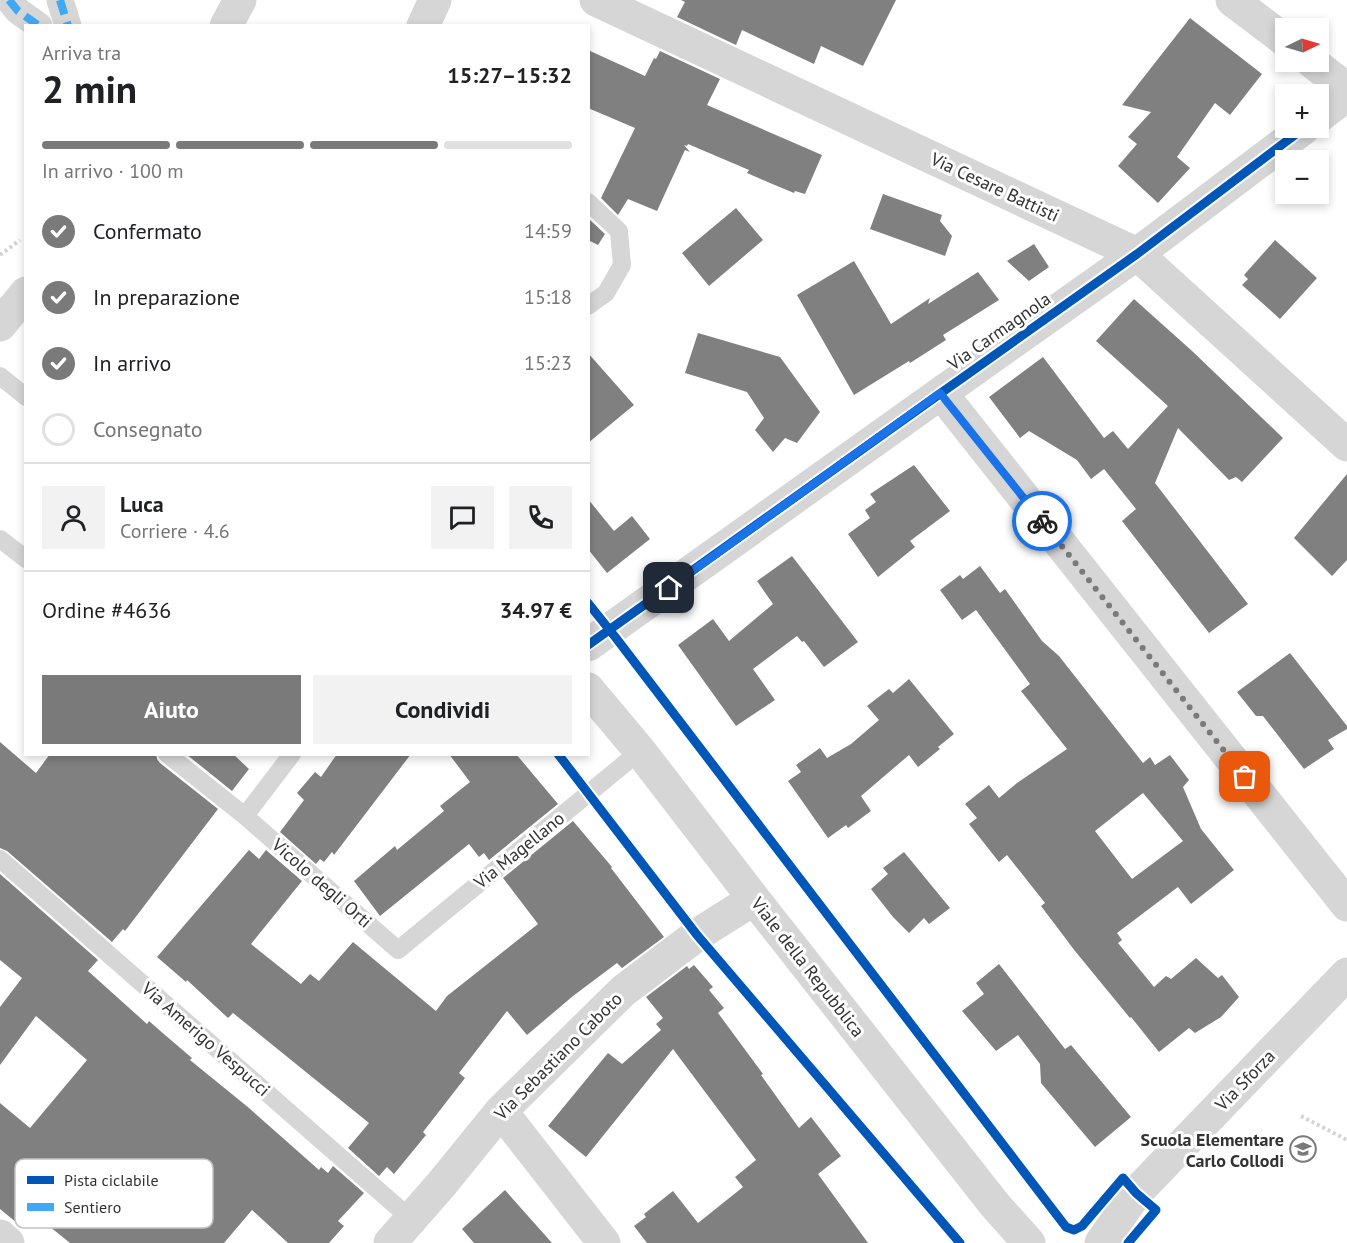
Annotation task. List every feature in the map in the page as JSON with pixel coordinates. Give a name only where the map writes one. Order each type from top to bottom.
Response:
[{"type":"street","points":[[9,0],[18,11],[36,24]]},
{"type":"street","points":[[60,0],[67,24]]},
{"type":"street","points":[[227,24],[240,0]]},
{"type":"street","points":[[424,24],[435,0]]},
{"type":"street","name":"Via Cesare Battisti","points":[[596,0],[1137,254],[1347,445]]},
{"type":"street","points":[[1232,0],[1275,33]]},
{"type":"street","points":[[1325,72],[1347,89]]},
{"type":"street","points":[[1329,109],[1347,95]]},
{"type":"street","name":"Via Carmagnola","points":[[590,644],[1137,254],[1291,138]]},
{"type":"street","points":[[0,325],[24,295]]},
{"type":"street","points":[[940,393],[1347,905]]},
{"type":"street","name":"Viale della Repubblica","points":[[590,691],[995,1205],[1029,1243]]},
{"type":"street","name":"Via Sebastiano Caboto","points":[[390,1243],[501,1111],[622,991],[697,935],[754,899]]},
{"type":"street","name":"Via Sforza","points":[[1101,1243],[1136,1193],[1347,974]]},
{"type":"street","points":[[501,1111],[604,1243]]},
{"type":"street","points":[[0,1236],[8,1243]]},
{"type":"lane","points":[[590,204],[619,231],[621,265],[606,293],[590,305]]},
{"type":"lane","points":[[0,376],[24,395]]},
{"type":"lane","points":[[0,538],[24,558]]},
{"type":"lane","name":"Via Magellano","points":[[398,950],[640,752]]},
{"type":"lane","name":"Vicolo degli Orti","points":[[169,756],[245,816],[398,950]]},
{"type":"lane","points":[[245,816],[290,756]]},
{"type":"lane","name":"Via Amerigo Vespucci","points":[[0,859],[411,1219]]},
{"type":"path","points":[[0,255],[20,240]]},
{"type":"path","points":[[1301,1116],[1347,1140]]},
{"type":"building","points":[[681,0],[896,0],[863,66],[821,46],[814,64],[742,30],[736,45],[677,17],[685,2]]},
{"type":"building","points":[[1190,18],[1262,74],[1230,115],[1215,103],[1177,157],[1190,168],[1158,203],[1118,166],[1137,144],[1128,137],[1151,112],[1122,105]]},
{"type":"building","points":[[590,51],[645,76],[660,51],[720,79],[707,105],[822,155],[805,194],[795,191],[794,193],[747,173],[749,170],[688,144],[684,145],[690,152],[685,150],[657,211],[628,199],[618,215],[601,198],[635,128],[590,109]]},
{"type":"building","points":[[883,194],[942,215],[940,221],[952,236],[945,256],[870,229]]},
{"type":"building","points":[[736,208],[763,240],[709,286],[682,253]]},
{"type":"building","points":[[590,220],[605,234],[598,245],[590,241]]},
{"type":"building","points":[[1275,240],[1317,278],[1280,319],[1242,285],[1248,279],[1244,275]]},
{"type":"building","points":[[1034,244],[1049,267],[1029,281],[1007,261]]},
{"type":"building","points":[[854,261],[891,324],[930,298],[928,304],[978,272],[999,300],[943,335],[946,340],[854,395],[797,295]]},
{"type":"building","points":[[1134,299],[1283,438],[1242,482],[1236,477],[1229,480],[1178,428],[1155,483],[1248,604],[1209,633],[1122,521],[1136,509],[1104,469],[1091,479],[1077,460],[1029,431],[1020,438],[989,397],[1043,357],[1104,438],[1113,431],[1128,449],[1168,406],[1096,341]]},
{"type":"building","points":[[698,333],[780,357],[820,412],[797,443],[785,438],[773,452],[755,430],[764,418],[747,392],[685,373]]},
{"type":"building","points":[[590,355],[634,405],[590,441]]},
{"type":"building","points":[[914,465],[950,511],[910,541],[915,547],[878,577],[848,534],[870,518],[865,510],[876,502],[870,494]]},
{"type":"building","points":[[1347,474],[1347,560],[1332,576],[1294,538]]},
{"type":"building","points":[[590,501],[614,531],[632,516],[650,539],[607,573],[590,552]]},
{"type":"building","points":[[792,556],[858,642],[824,667],[804,641],[802,642],[797,636],[753,669],[775,700],[736,726],[678,645],[713,619],[729,641],[773,604],[757,581]]},
{"type":"building","points":[[980,566],[1000,593],[1005,589],[1042,641],[1059,656],[1143,763],[1150,757],[1155,765],[1170,755],[1189,780],[1183,787],[1201,829],[1234,870],[1191,904],[1178,887],[1117,933],[1122,940],[1118,943],[1154,987],[1166,976],[1171,979],[1196,958],[1218,978],[1222,975],[1239,997],[1221,1017],[1195,1033],[1189,1028],[1159,1052],[1075,951],[1041,906],[1045,903],[1007,855],[999,862],[969,824],[977,818],[965,804],[989,785],[999,798],[1067,749],[1021,691],[1030,684],[976,610],[962,620],[940,590],[960,575],[963,579]],"holes":[[[1143,793],[1183,841],[1132,879],[1095,831]]]},
{"type":"building","points":[[1290,653],[1347,726],[1347,729],[1328,740],[1334,749],[1304,769],[1263,716],[1256,716],[1237,692]]},
{"type":"building","points":[[909,679],[954,734],[918,767],[909,755],[861,796],[871,811],[848,828],[846,825],[828,838],[788,781],[801,772],[796,765],[820,748],[827,758],[851,744],[879,720],[867,706],[889,689],[893,693]]},
{"type":"building","points":[[0,742],[36,773],[49,756],[156,756],[160,763],[218,809],[125,931],[123,929],[112,942],[7,851],[0,848]]},
{"type":"building","points":[[188,756],[235,756],[249,769],[232,791]]},
{"type":"building","points":[[336,756],[409,756],[334,855],[332,852],[324,862],[320,859],[316,864],[280,832],[304,800],[297,793],[315,772],[321,777]]},
{"type":"building","points":[[450,756],[518,756],[558,804],[489,860],[484,853],[479,857],[469,844],[380,916],[354,881],[395,846],[397,850],[444,811],[440,806],[470,782]]},
{"type":"building","points":[[573,821],[612,867],[664,937],[622,968],[617,963],[527,1035],[507,1011],[459,1073],[465,1078],[423,1132],[426,1135],[394,1174],[387,1167],[379,1176],[348,1148],[369,1123],[233,1013],[228,1018],[187,980],[186,982],[157,957],[249,850],[259,859],[266,850],[302,881],[251,944],[301,984],[310,974],[319,981],[353,942],[436,1011],[447,996],[538,924],[503,878]]},
{"type":"building","points":[[904,852],[950,908],[929,924],[924,918],[909,933],[871,889],[888,874],[883,868]]},
{"type":"building","points":[[0,874],[98,960],[88,971],[147,1024],[149,1021],[192,1058],[190,1060],[319,1170],[321,1167],[328,1173],[333,1166],[364,1193],[338,1221],[344,1226],[329,1243],[288,1243],[252,1210],[224,1243],[70,1243],[51,1228],[213,1228],[213,1159],[15,1159],[15,1221],[0,1209],[0,1103],[30,1128],[87,1060],[36,1016],[0,1065],[0,1007],[22,978],[0,960]]},
{"type":"building","points":[[999,964],[1065,1049],[1071,1045],[1131,1117],[1095,1147],[1041,1083],[1040,1064],[1018,1035],[996,1051],[962,1011],[984,994],[976,983]]},
{"type":"building","points":[[694,965],[713,987],[709,990],[724,1008],[718,1013],[799,1128],[811,1117],[841,1156],[818,1174],[868,1243],[647,1243],[634,1226],[646,1217],[644,1214],[673,1191],[698,1223],[743,1187],[735,1177],[756,1160],[673,1049],[586,1157],[548,1126],[608,1053],[622,1064],[661,1030],[656,1024],[663,1018],[646,997],[687,966],[689,969]]},
{"type":"building","points":[[505,1190],[552,1243],[474,1243],[462,1229]]},
{"type":"marked path","points":[[9,0],[18,11],[36,24]]},
{"type":"marked path","points":[[60,0],[67,24]]},
{"type":"cycle path","points":[[590,644],[1137,254],[1291,138]]},
{"type":"cycle path","points":[[590,606],[1066,1227],[1074,1230],[1082,1226],[1123,1178],[1156,1210],[1128,1243]]},
{"type":"cycle path","points":[[560,756],[697,935],[960,1243]]},
{"type":"way so far","points":[[1042,521],[1245,777]]},
{"type":"place","name":"Scuola Elementare Carlo Collodi","points":[[1303,1149]]},
{"type":"route","points":[[669,588],[940,393],[1042,521]]}]
